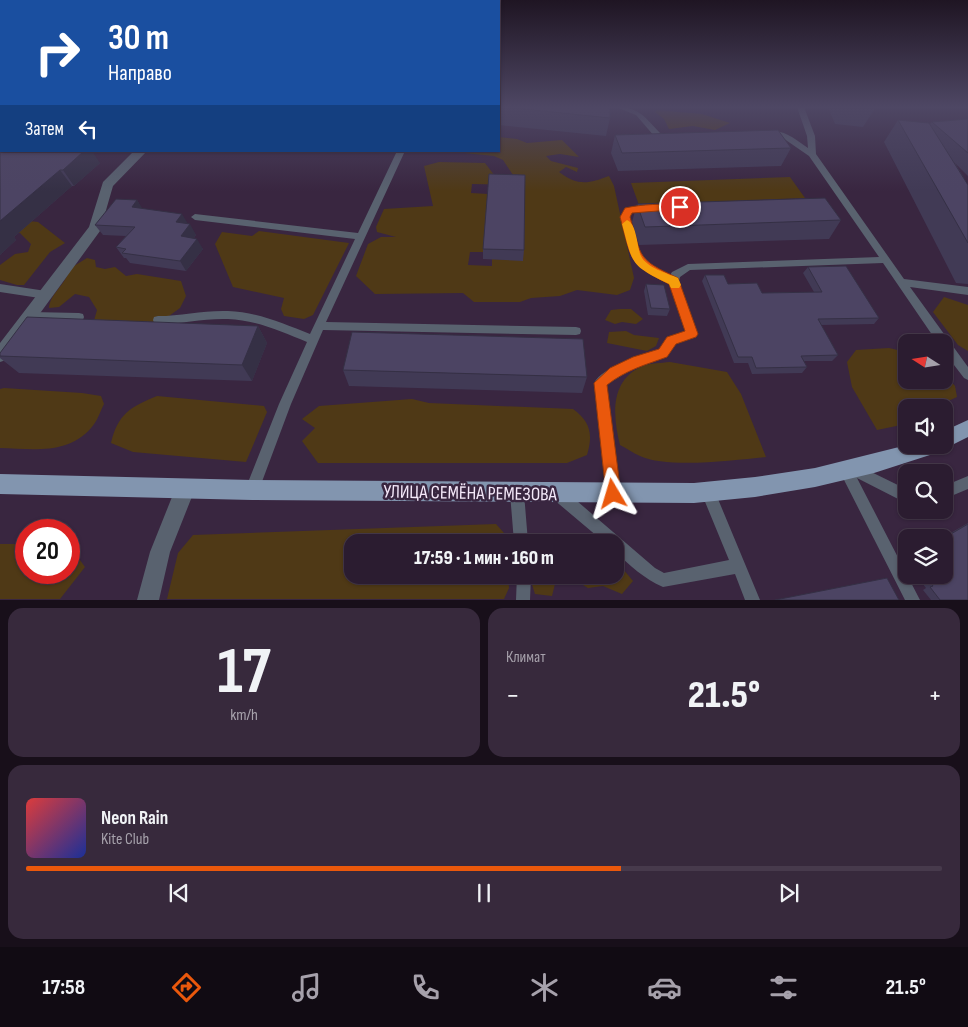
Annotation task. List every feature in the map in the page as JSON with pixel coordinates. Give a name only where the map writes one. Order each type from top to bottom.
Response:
[{"type":"main road","points":[[953,436],[968,428]]},
{"type":"main road","name":"УЛИЦА СЕМЁНА РЕМЕЗОВА","points":[[0,484],[185,489],[517,493],[613,494],[708,492],[751,489],[851,471],[905,454]]},
{"type":"street","points":[[0,355],[95,228],[107,185],[117,172],[140,152]]},
{"type":"street","points":[[148,600],[160,552],[185,489]]},
{"type":"lane","points":[[658,135],[679,135]]},
{"type":"lane","points":[[784,135],[812,154],[937,334]]},
{"type":"lane","points":[[811,135],[812,154]]},
{"type":"lane","points":[[252,490],[266,450],[314,340],[400,152]]},
{"type":"lane","points":[[661,207],[629,211],[625,217],[637,260],[648,269],[674,281]]},
{"type":"lane","points":[[195,217],[362,237]]},
{"type":"lane","points":[[613,494],[600,383],[614,372],[638,360],[663,354],[672,341],[692,334],[674,281],[675,275],[688,267],[885,260]]},
{"type":"lane","points":[[901,282],[968,292]]},
{"type":"lane","points":[[0,288],[46,295]]},
{"type":"lane","points":[[158,320],[175,321],[205,315],[240,316],[314,340]]},
{"type":"lane","points":[[31,316],[79,317]]},
{"type":"lane","points":[[321,326],[576,331]]},
{"type":"lane","points":[[953,355],[968,374]]},
{"type":"lane","points":[[851,471],[898,492]]},
{"type":"lane","points":[[851,471],[913,600]]},
{"type":"lane","points":[[953,489],[968,482]]},
{"type":"lane","points":[[708,492],[753,600]]},
{"type":"lane","points":[[517,493],[520,534]]},
{"type":"lane","points":[[557,493],[604,534]]},
{"type":"lane","points":[[624,552],[650,574],[663,580],[738,566]]},
{"type":"lane","points":[[523,600],[524,584]]},
{"type":"shaded area","points":[[500,137],[517,139],[527,143],[562,140],[579,157],[560,154],[546,156],[551,161],[578,168],[577,172],[566,167],[559,172],[578,182],[595,181],[609,176],[614,186],[634,278],[630,290],[617,295],[577,290],[560,296],[531,298],[520,302],[474,302],[463,293],[375,294],[356,276],[368,244],[381,237],[396,237],[377,232],[376,227],[384,209],[433,206],[424,166],[439,162],[485,163],[498,180],[515,178],[503,160],[494,156],[454,152],[500,152]],"holes":[[[472,184],[524,185],[523,260],[492,259],[492,266],[468,265],[470,252],[484,252],[488,194],[471,193]]]},
{"type":"shaded area","points":[[790,177],[805,198],[639,205],[631,183]]},
{"type":"shaded area","points":[[0,218],[38,222],[65,243],[50,252],[24,285],[0,280],[0,265],[15,254],[28,252],[31,244],[20,233],[0,230]]},
{"type":"shaded area","points":[[259,231],[349,243],[313,315],[304,319],[284,316],[281,309],[284,298],[233,287],[215,244],[222,232],[252,236]]},
{"type":"shaded area","points":[[87,258],[95,260],[96,267],[105,269],[115,267],[126,276],[137,274],[181,281],[186,296],[180,308],[169,316],[173,331],[93,324],[97,310],[89,297],[75,294],[59,307],[49,308],[52,298],[68,274],[69,269]]},
{"type":"shaded area","points":[[944,297],[968,305],[968,351],[958,345],[953,338],[953,334],[950,334],[933,312]]},
{"type":"shaded area","points":[[631,309],[643,319],[636,324],[622,322],[615,324],[605,320],[611,310]]},
{"type":"shaded area","points":[[626,331],[634,335],[659,338],[656,346],[647,351],[607,343],[609,332]]},
{"type":"shaded area","points":[[889,348],[898,350],[898,389],[953,389],[953,384],[957,397],[953,399],[898,399],[898,426],[877,430],[852,387],[847,362],[856,350]]},
{"type":"shaded area","points":[[670,362],[727,372],[741,394],[766,457],[684,463],[667,462],[640,456],[620,445],[615,411],[616,400],[624,380],[632,372],[643,366]]},
{"type":"shaded area","points":[[0,389],[101,396],[104,404],[93,426],[82,437],[72,443],[37,449],[0,448]]},
{"type":"shaded area","points":[[157,396],[264,406],[267,412],[246,462],[133,452],[111,443],[117,425],[126,413],[139,404]]},
{"type":"shaded area","points":[[412,399],[429,403],[573,409],[584,419],[589,429],[590,441],[587,455],[567,463],[318,463],[302,441],[315,428],[302,419],[319,406]]},
{"type":"shaded area","points":[[496,524],[504,534],[344,534],[344,584],[509,584],[509,588],[504,599],[167,599],[178,553],[193,535]]},
{"type":"shaded area","points":[[0,544],[15,544],[15,584],[72,584],[60,599],[0,599]]},
{"type":"shaded area","points":[[80,560],[85,567],[80,573]]},
{"type":"shaded area","points":[[624,570],[633,581],[622,594],[603,586],[588,588],[581,584],[624,584]]},
{"type":"shaded area","points":[[532,584],[555,584],[552,596],[535,594]]},
{"type":"building","points":[[615,135],[782,135],[791,148],[622,153]]},
{"type":"building","points":[[907,135],[937,135],[968,185],[968,243]]},
{"type":"building","points":[[947,135],[968,135],[968,153]]},
{"type":"building","points":[[0,152],[83,152],[63,170],[60,170],[0,221]]},
{"type":"building","points":[[489,174],[525,175],[524,250],[483,249]]},
{"type":"building","points":[[825,198],[841,220],[645,227],[637,204]]},
{"type":"building","points":[[116,199],[137,200],[132,207],[182,214],[176,222],[190,224],[181,236],[197,239],[180,261],[122,253],[126,249],[116,247],[135,227],[95,225]]},
{"type":"building","points":[[846,266],[879,318],[818,319],[838,355],[801,356],[807,367],[756,368],[752,357],[738,357],[705,275],[724,275],[728,284],[757,283],[762,293],[822,292],[808,267]]},
{"type":"building","points":[[646,284],[664,285],[670,309],[651,308]]},
{"type":"building","points":[[27,317],[258,326],[242,365],[0,356],[0,353]]},
{"type":"building","points":[[352,332],[583,339],[587,377],[343,370]]},
{"type":"building","points":[[968,524],[968,600],[940,600],[930,587],[933,586],[932,584],[953,584],[953,533]]},
{"type":"building","points":[[887,578],[899,600],[775,600]]},
{"type":"slow traffic","points":[[627,224],[637,260],[648,269],[674,281],[675,285]]},
{"type":"route","points":[[613,494],[600,383],[614,372],[638,360],[663,354],[672,341],[692,334],[674,281],[648,269],[637,260],[625,217],[629,211],[641,208],[680,207]]}]
